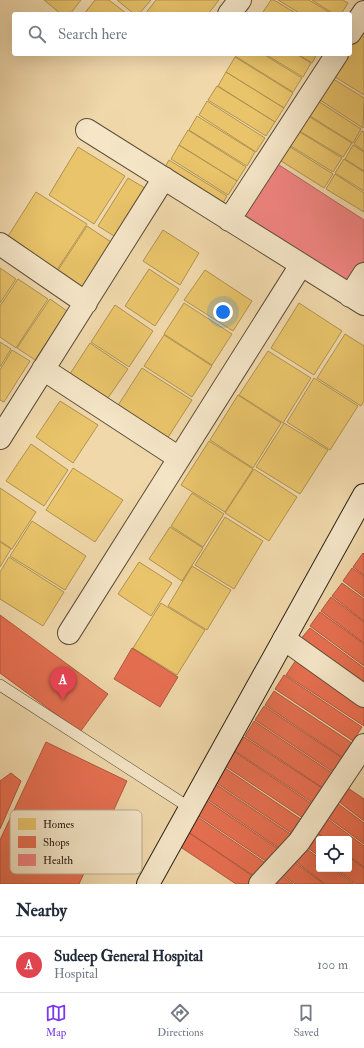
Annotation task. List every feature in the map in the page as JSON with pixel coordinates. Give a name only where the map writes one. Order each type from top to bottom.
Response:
[{"type":"street","points":[[231,12],[240,0]]},
{"type":"street","points":[[352,30],[364,12]]},
{"type":"street","points":[[229,220],[335,56]]},
{"type":"street","points":[[87,130],[357,300],[364,274]]},
{"type":"street","points":[[0,438],[7,410],[44,369],[164,178]]},
{"type":"street","points":[[0,244],[86,303]]},
{"type":"street","points":[[69,633],[300,265]]},
{"type":"street","points":[[44,369],[179,458]]},
{"type":"street","points":[[148,884],[364,495]]},
{"type":"street","points":[[284,639],[364,696]]},
{"type":"street","points":[[260,884],[299,842],[364,745]]},
{"type":"lane","points":[[0,685],[190,808]]},
{"type":"building: Homes","points":[[44,0],[81,0],[72,12],[59,12]]},
{"type":"building: Homes","points":[[95,0],[109,0],[124,12],[86,12]]},
{"type":"building: Homes","points":[[117,0],[151,0],[141,12],[132,12]]},
{"type":"building: Homes","points":[[156,0],[219,0],[210,12],[147,12]]},
{"type":"building: Homes","points":[[271,0],[274,0],[294,12],[263,12]]},
{"type":"building: Homes","points":[[278,0],[309,0],[329,12],[298,12]]},
{"type":"building: Homes","points":[[312,0],[343,0],[348,3],[342,12],[331,12]]},
{"type":"building: Homes","points":[[364,24],[364,95],[332,75],[344,56],[352,56],[352,43]]},
{"type":"building: Homes","points":[[235,56],[266,56],[302,78],[293,92]]},
{"type":"building: Homes","points":[[268,56],[299,56],[311,63],[303,77]]},
{"type":"building: Homes","points":[[301,56],[316,56],[312,63]]},
{"type":"building: Homes","points":[[235,57],[293,93],[284,108],[226,72]]},
{"type":"building: Homes","points":[[226,72],[284,108],[275,122],[218,86]]},
{"type":"building: Homes","points":[[330,77],[364,98],[363,128],[317,98]]},
{"type":"building: Homes","points":[[217,86],[275,122],[266,136],[208,100]]},
{"type":"building: Homes","points":[[315,99],[361,129],[353,143],[307,114]]},
{"type":"building: Homes","points":[[207,101],[265,138],[256,152],[199,115]]},
{"type":"building: Homes","points":[[305,114],[352,143],[343,157],[296,129]]},
{"type":"building: Homes","points":[[197,116],[255,152],[247,166],[189,130]]},
{"type":"building: Homes","points":[[295,129],[342,158],[333,172],[286,143]]},
{"type":"building: Homes","points":[[188,130],[246,167],[237,181],[179,145]]},
{"type":"building: Homes","points":[[362,131],[364,132],[364,151],[354,144]]},
{"type":"building: Homes","points":[[179,145],[237,181],[228,195],[171,159]]},
{"type":"building: Homes","points":[[287,145],[333,174],[324,188],[278,159]]},
{"type":"building: Homes","points":[[353,145],[364,152],[364,171],[345,159]]},
{"type":"building: Homes","points":[[78,147],[125,176],[94,224],[49,195]]},
{"type":"building: Homes","points":[[344,159],[364,172],[364,191],[335,173]]},
{"type":"building: Homes","points":[[169,160],[227,196],[219,210],[161,174]]},
{"type":"building: Homes","points":[[335,174],[364,193],[364,212],[326,189]]},
{"type":"building: Homes","points":[[128,178],[150,191],[119,239],[98,226]]},
{"type":"building: Homes","points":[[36,192],[87,224],[55,273],[5,241]]},
{"type":"building: Homes","points":[[87,226],[117,246],[85,295],[55,275]]},
{"type":"building: Homes","points":[[163,230],[199,253],[180,285],[143,261]]},
{"type":"building: Homes","points":[[0,268],[16,279],[0,303]]},
{"type":"building: Homes","points":[[149,269],[179,289],[155,326],[125,306]]},
{"type":"building: Homes","points":[[205,270],[252,301],[233,331],[184,300]]},
{"type":"building: Homes","points":[[18,279],[48,299],[16,348],[0,337],[0,306]]},
{"type":"building: Homes","points":[[50,299],[67,311],[35,360],[17,348]]},
{"type":"building: Homes","points":[[184,303],[232,334],[212,365],[164,334]]},
{"type":"building: Homes","points":[[299,303],[342,331],[314,375],[271,348]]},
{"type":"building: Homes","points":[[115,305],[153,331],[129,367],[91,342]]},
{"type":"building: Homes","points":[[345,334],[364,346],[364,401],[361,406],[317,378]]},
{"type":"building: Homes","points":[[164,335],[212,366],[192,397],[144,366]]},
{"type":"building: Homes","points":[[0,342],[11,349],[0,367]]},
{"type":"building: Homes","points":[[90,343],[128,369],[103,405],[66,380]]},
{"type":"building: Homes","points":[[12,350],[30,361],[4,402],[0,400],[0,370]]},
{"type":"building: Homes","points":[[268,351],[311,378],[283,423],[239,395]]},
{"type":"building: Homes","points":[[142,368],[192,400],[165,442],[115,410]]},
{"type":"building: Homes","points":[[314,378],[358,406],[330,450],[287,422]]},
{"type":"building: Homes","points":[[238,395],[281,423],[253,468],[210,440]]},
{"type":"building: Homes","points":[[60,401],[98,425],[73,463],[36,437]]},
{"type":"building: Homes","points":[[284,423],[328,450],[300,494],[256,467]]},
{"type":"building: Homes","points":[[209,441],[253,469],[225,512],[181,485]]},
{"type":"building: Homes","points":[[31,444],[68,470],[44,506],[6,481]]},
{"type":"building: Homes","points":[[73,468],[123,500],[95,542],[46,510]]},
{"type":"building: Homes","points":[[254,469],[297,497],[269,541],[225,513]]},
{"type":"building: Homes","points":[[0,488],[36,512],[12,549],[0,541]]},
{"type":"building: Homes","points":[[192,493],[224,514],[203,547],[171,526]]},
{"type":"building: Homes","points":[[225,517],[263,541],[234,589],[195,565]]},
{"type":"building: Homes","points":[[32,521],[86,556],[65,590],[10,556]]},
{"type":"building: Homes","points":[[170,527],[203,548],[182,581],[149,559]]},
{"type":"building: Homes","points":[[0,542],[11,549],[0,567]]},
{"type":"building: Homes","points":[[9,557],[64,592],[43,626],[0,599],[0,572]]},
{"type":"building: Homes","points":[[139,562],[172,583],[151,616],[118,594]]},
{"type":"building: Homes","points":[[192,566],[231,590],[207,630],[168,606]]},
{"type":"building: Homes","points":[[161,603],[205,630],[177,675],[133,648]]},
{"type":"building: Shops","points":[[363,553],[364,554],[364,575],[353,567]]},
{"type":"building: Shops","points":[[352,568],[364,576],[364,597],[343,581]]},
{"type":"building: Shops","points":[[342,583],[364,599],[364,621],[332,596]]},
{"type":"building: Shops","points":[[331,597],[364,622],[364,643],[321,611]]},
{"type":"building: Shops","points":[[320,612],[364,644],[364,666],[310,626]]},
{"type":"building: Shops","points":[[0,615],[108,694],[80,732],[0,673]]},
{"type":"building: Shops","points":[[310,628],[364,668],[364,689],[299,641]]},
{"type":"building: Shops","points":[[132,648],[178,677],[160,707],[114,679]]},
{"type":"building: Shops","points":[[296,660],[364,706],[364,726],[286,675]]},
{"type":"building: Shops","points":[[284,675],[362,727],[353,741],[275,689]]},
{"type":"building: Shops","points":[[274,691],[352,743],[342,757],[265,705]]},
{"type":"building: Shops","points":[[264,706],[342,758],[333,772],[255,720]]},
{"type":"building: Shops","points":[[254,721],[332,773],[323,788],[245,736]]},
{"type":"building: Shops","points":[[244,737],[322,788],[313,803],[235,751]]},
{"type":"building: Shops","points":[[46,742],[127,781],[114,810],[14,810]]},
{"type":"building: Shops","points":[[235,752],[312,804],[303,818],[225,766]]},
{"type":"building: Shops","points":[[225,768],[302,820],[293,834],[215,782]]},
{"type":"building: Shops","points":[[11,773],[21,781],[0,829],[0,781]]},
{"type":"building: Shops","points":[[214,783],[292,835],[282,850],[204,797]]},
{"type":"building: Shops","points":[[348,788],[364,799],[364,821],[338,801]]},
{"type":"building: Shops","points":[[203,798],[280,850],[270,864],[193,812]]},
{"type":"building: Shops","points":[[336,802],[364,823],[364,844],[326,816]]},
{"type":"building: Shops","points":[[192,813],[270,866],[260,880],[182,828]]},
{"type":"building: Shops","points":[[325,817],[351,836],[322,836],[315,831]]},
{"type":"building: Shops","points":[[10,819],[10,874],[84,874],[79,884],[0,884],[0,840]]},
{"type":"building: Shops","points":[[182,828],[260,881],[255,884],[236,884],[173,842]]},
{"type":"building: Shops","points":[[315,831],[321,836],[316,836],[316,854],[304,845]]},
{"type":"building: Shops","points":[[352,837],[364,846],[364,867],[352,858]]},
{"type":"building: Shops","points":[[304,847],[316,856],[316,872],[338,872],[354,884],[325,884],[294,860]]},
{"type":"building: Shops","points":[[352,859],[364,868],[364,884],[356,884],[340,872],[352,872]]},
{"type":"building: Shops","points":[[293,861],[324,884],[295,884],[283,875]]},
{"type":"building: Shops","points":[[282,876],[293,884],[276,884]]},
{"type":"building: Health","points":[[276,163],[364,220],[364,261],[347,287],[240,219]]},
{"type":"place","name":"Sudeep General Hospital","points":[[63,700]]}]
